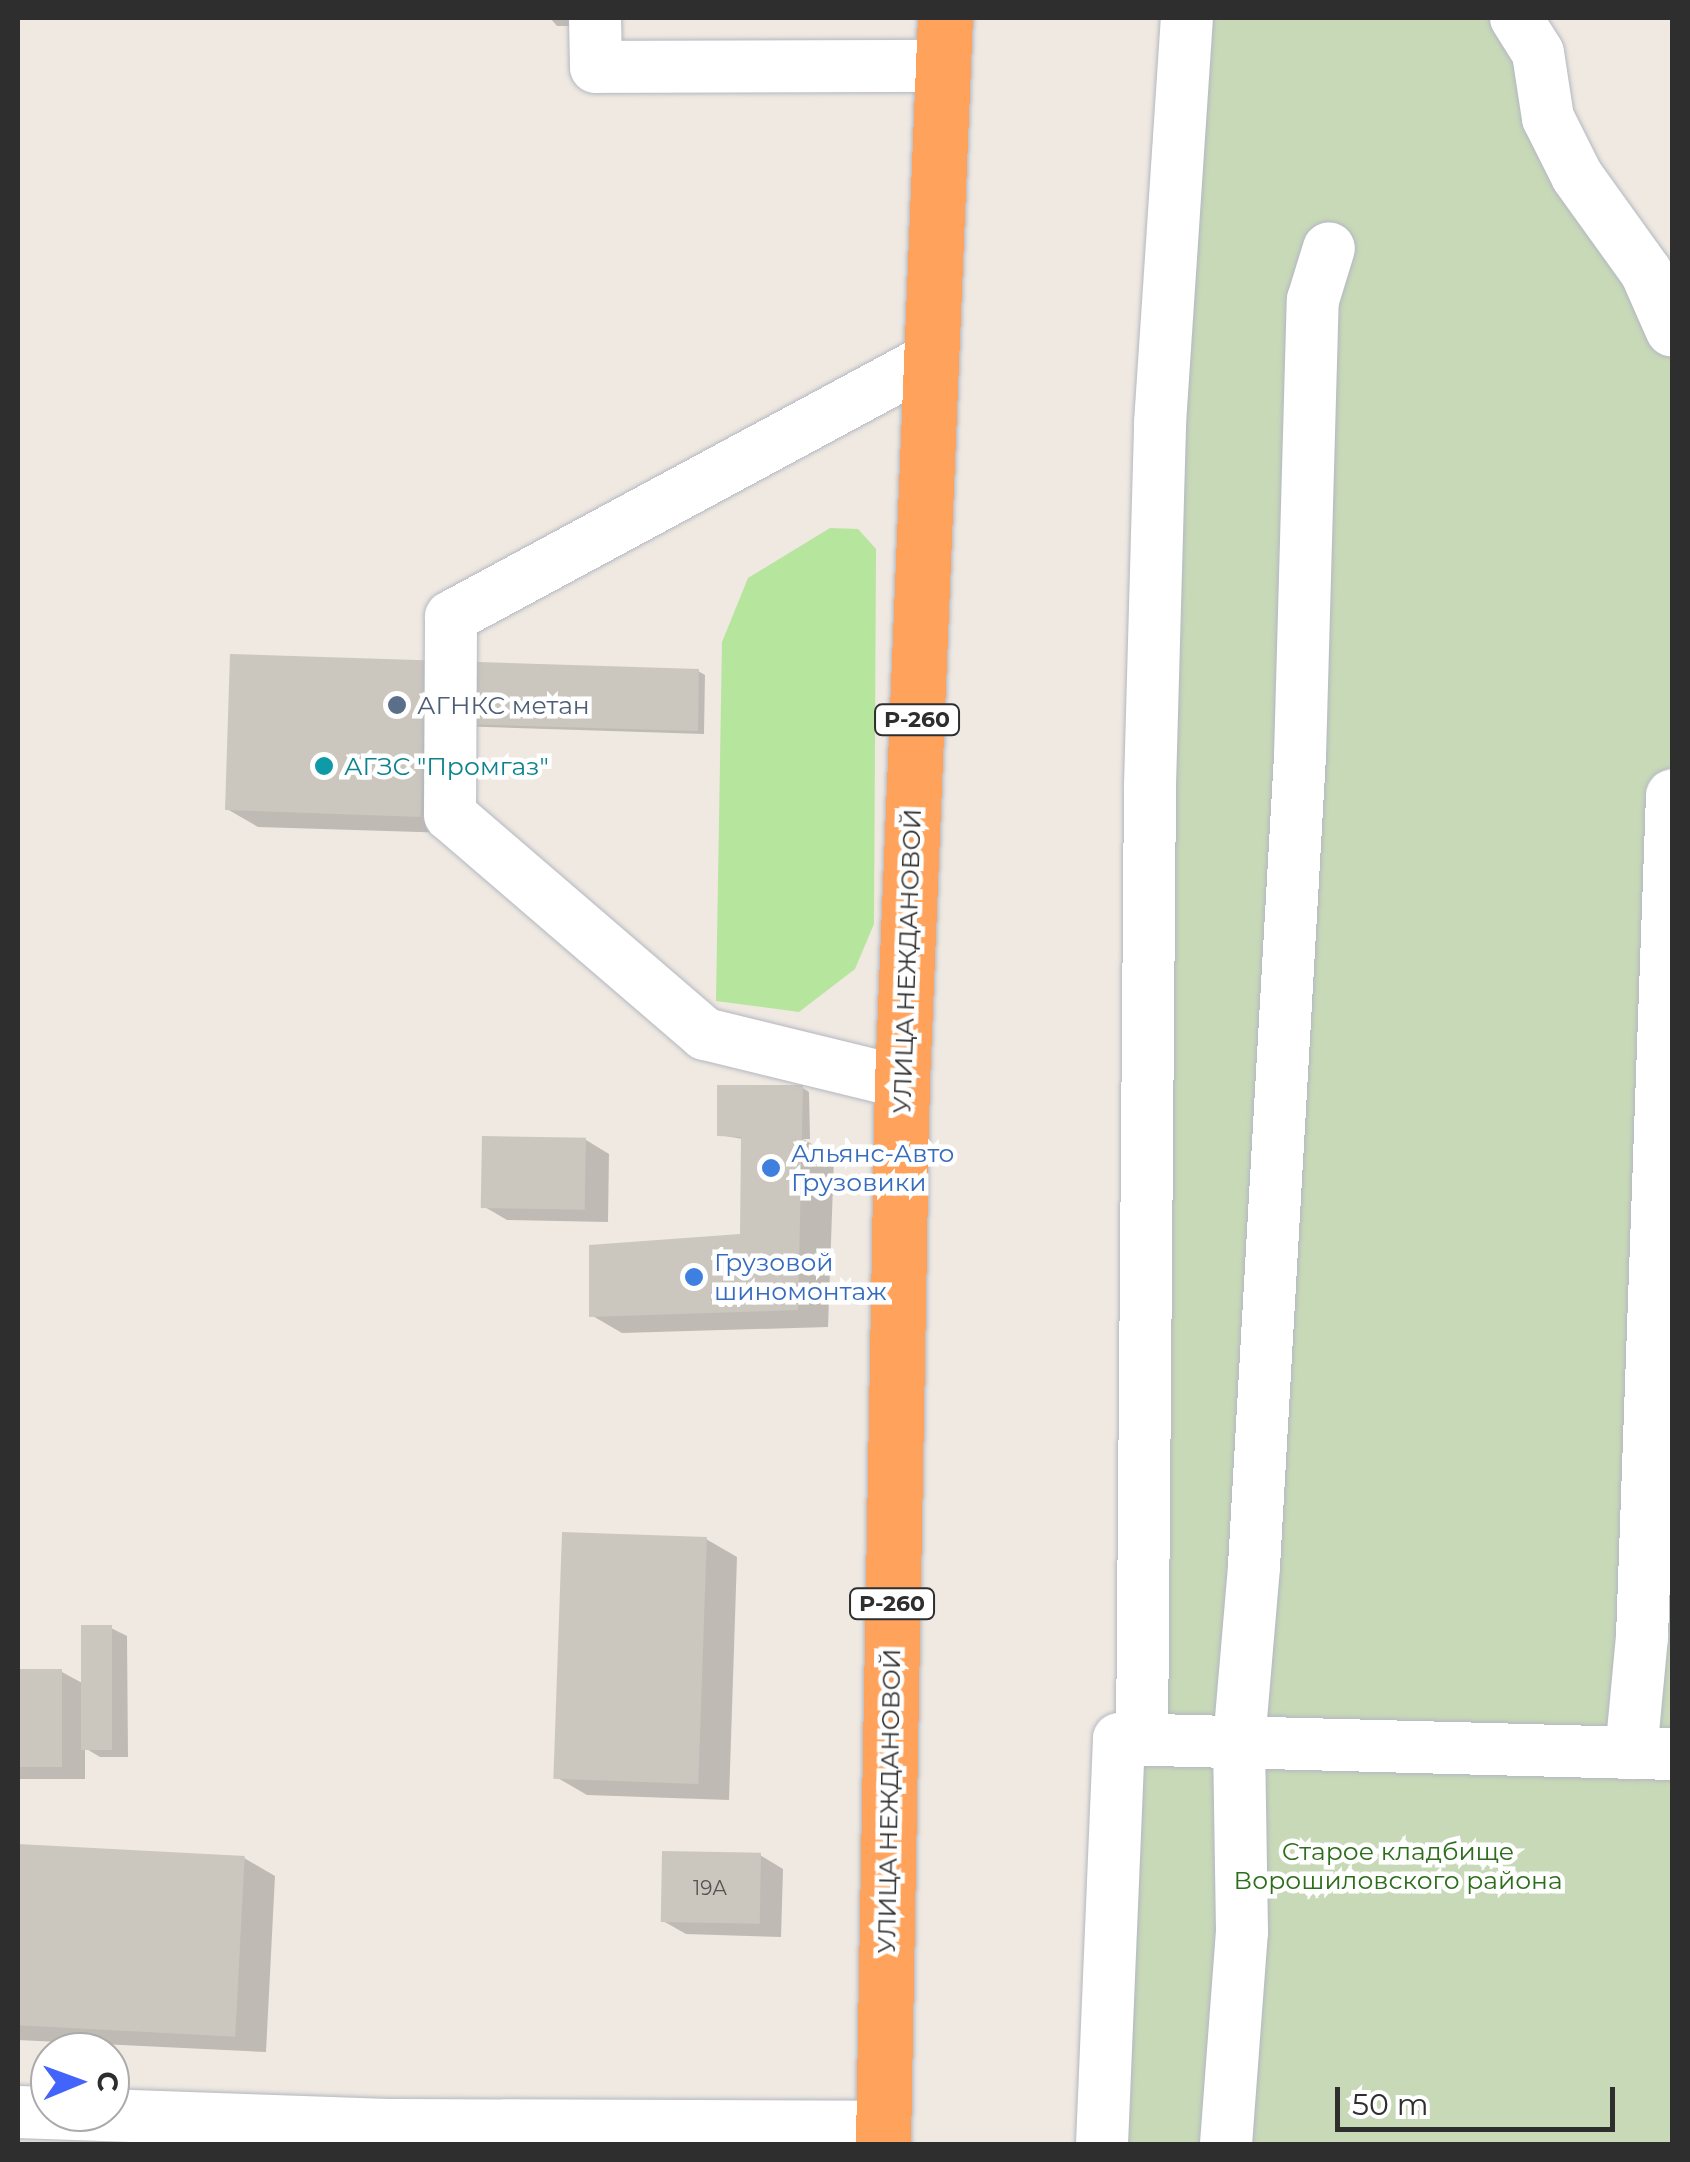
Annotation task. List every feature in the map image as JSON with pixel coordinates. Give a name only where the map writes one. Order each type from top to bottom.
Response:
[{"type":"highway","name":"УЛИЦА НЕЖДАНОВОЙ","points":[[883,2136],[902,1082],[944,42]]},
{"type":"street","points":[[595,18],[596,67],[944,42]]},
{"type":"street","points":[[1142,1740],[1150,766],[1160,423],[1186,18]]},
{"type":"street","points":[[1516,18],[1538,53],[1548,118],[1577,176],[1646,272],[1672,331]]},
{"type":"street","points":[[1226,2144],[1242,1932],[1239,1742],[1254,1566],[1298,776],[1314,300],[1329,248]]},
{"type":"street","points":[[902,1082],[704,1034],[450,814],[451,617],[932,358]]},
{"type":"street","points":[[1102,2144],[1119,1739],[1652,1754],[1642,1637],[1672,796]]},
{"type":"street","points":[[18,2112],[883,2136]]},
{"type":"green space","name":"Старое кладбище Ворошиловского района","points":[[1180,18],[1531,18],[1578,148],[1672,308],[1672,2144],[1115,2144]]},
{"type":"green space","points":[[830,528],[858,529],[876,549],[874,924],[855,969],[799,1012],[716,1001],[722,642],[748,578]]},
{"type":"building","name":"АГЗС \"Промгаз\"","points":[[230,654],[699,669],[698,731],[424,723],[421,817],[225,810]]},
{"type":"building","points":[[717,1085],[803,1085],[798,1310],[589,1317],[589,1245],[740,1234],[741,1137],[717,1136]]},
{"type":"building","points":[[482,1136],[586,1138],[585,1210],[481,1208]]},
{"type":"building","points":[[562,1532],[707,1537],[698,1784],[553,1779]]},
{"type":"building","points":[[81,1625],[112,1625],[112,1750],[81,1750]]},
{"type":"building","points":[[18,1669],[62,1669],[62,1767],[18,1767]]},
{"type":"building","points":[[18,1844],[245,1856],[235,2037],[18,2025]]},
{"type":"building","points":[[662,1851],[761,1853],[760,1924],[661,1922]]},
{"type":"place","name":"АГНКС метан","points":[[397,705]]},
{"type":"place","name":"АГЗС \"Промгаз\"","points":[[324,766]]},
{"type":"place","name":"Альянс-Авто Грузовики","points":[[771,1168]]},
{"type":"place","name":"Грузовой шиномонтаж","points":[[694,1277]]}]
